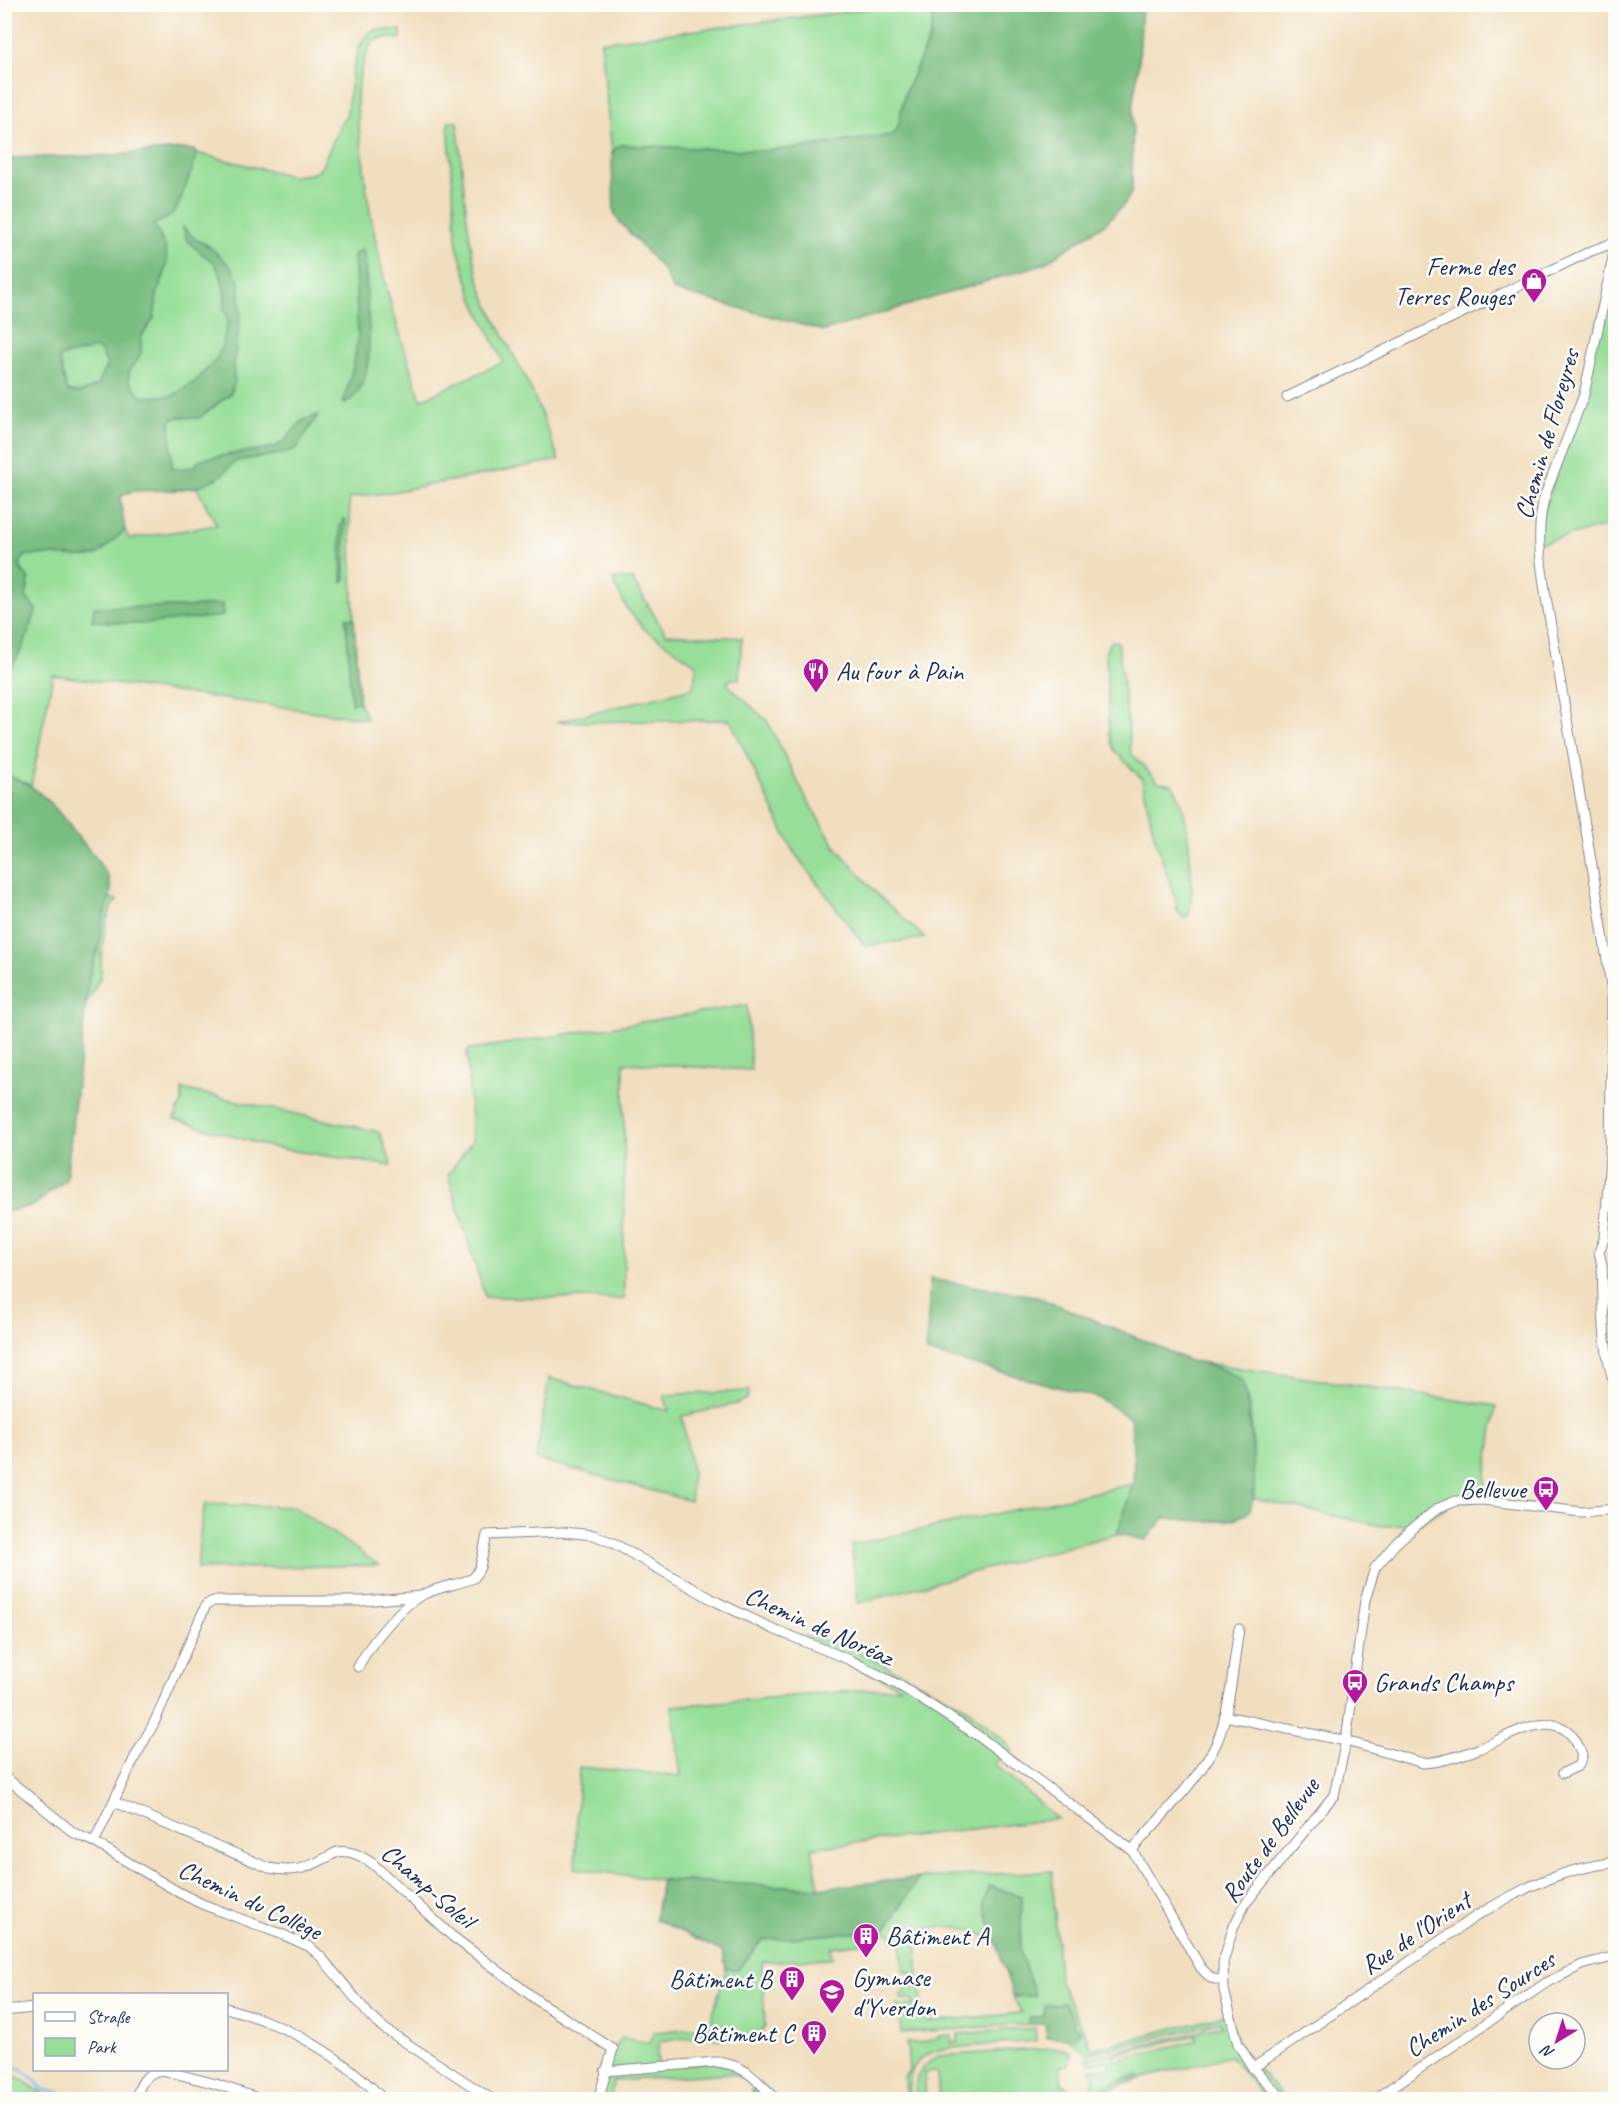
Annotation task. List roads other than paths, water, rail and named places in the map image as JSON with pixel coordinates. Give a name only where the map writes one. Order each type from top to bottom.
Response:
[{"type":"street","points":[[1287,397],[1573,260],[1616,243]]},
{"type":"street","name":"Chemin de Floreyres","points":[[1616,243],[1584,396],[1545,495],[1539,535],[1545,593],[1612,992],[1610,1158],[1604,1239],[1599,1252],[1602,1265],[1605,1351],[1616,1388]]},
{"type":"street","name":"Route de Bellevue","points":[[1284,2100],[1252,2068],[1234,2035],[1223,1981],[1226,1951],[1240,1912],[1259,1885],[1334,1795],[1346,1741],[1360,1635],[1371,1578],[1381,1559],[1437,1509],[1456,1501],[1483,1500],[1581,1512],[1616,1509]]},
{"type":"street","name":"Chemin de Noréaz","points":[[358,1667],[365,1653],[381,1633],[421,1596],[474,1578],[480,1567],[487,1535],[563,1532],[594,1535],[613,1543],[717,1602],[771,1628],[850,1660],[902,1687],[977,1735],[1132,1850],[1201,1968],[1211,1978],[1223,1981]]},
{"type":"street","points":[[94,1842],[154,1723],[206,1605],[213,1601],[362,1601],[421,1596]]},
{"type":"street","points":[[1132,1850],[1210,1757],[1224,1716],[1239,1629]]},
{"type":"street","points":[[1224,1716],[1346,1741],[1414,1761],[1433,1762],[1480,1748],[1532,1725],[1546,1723],[1567,1732],[1580,1750],[1582,1756],[1580,1763],[1563,1773]]},
{"type":"street","name":"Chemin du Collège","points":[[4,1776],[74,1833],[94,1842],[180,1893],[310,1947],[322,1958],[370,2017],[493,2100]]},
{"type":"street","name":"Champ-Soleil","points":[[114,1802],[269,1868],[286,1872],[300,1871],[338,1852],[344,1851],[363,1857],[448,1934],[509,1980],[613,2049],[598,2100]]},
{"type":"street","name":"Rue de l'Orient","points":[[1252,2068],[1478,1916],[1516,1893],[1561,1873],[1616,1862]]},
{"type":"street","name":"Chemin des Sources","points":[[1373,2100],[1546,1983],[1582,1965],[1616,1956]]},
{"type":"street","points":[[4,2011],[33,2008]]},
{"type":"street","points":[[228,2009],[279,2026],[307,2040],[358,2074],[384,2100]]},
{"type":"street","points":[[605,2072],[717,2062],[729,2063],[745,2070],[777,2100]]},
{"type":"street","points":[[135,2100],[145,2077],[158,2071]]},
{"type":"street","points":[[166,2071],[216,2084],[263,2100]]},
{"type":"waterway","points":[[4,2063],[13,2065],[24,2072],[43,2090],[61,2092],[64,2100]]},
{"type":"place","name":"Ferme des Terres Rouges","points":[[1534,304]]},
{"type":"place","name":"Au four à Pain","points":[[816,694]]},
{"type":"place","name":"Bellevue","points":[[1546,1512]]},
{"type":"place","name":"Grands Champs","points":[[1355,1705]]},
{"type":"place","name":"Bâtiment A","points":[[866,1959]]},
{"type":"place","name":"Bâtiment B","points":[[792,2002]]},
{"type":"place","name":"Gymnase d'Yverdon","points":[[832,2015]]},
{"type":"place","name":"Bâtiment C","points":[[814,2056]]}]
